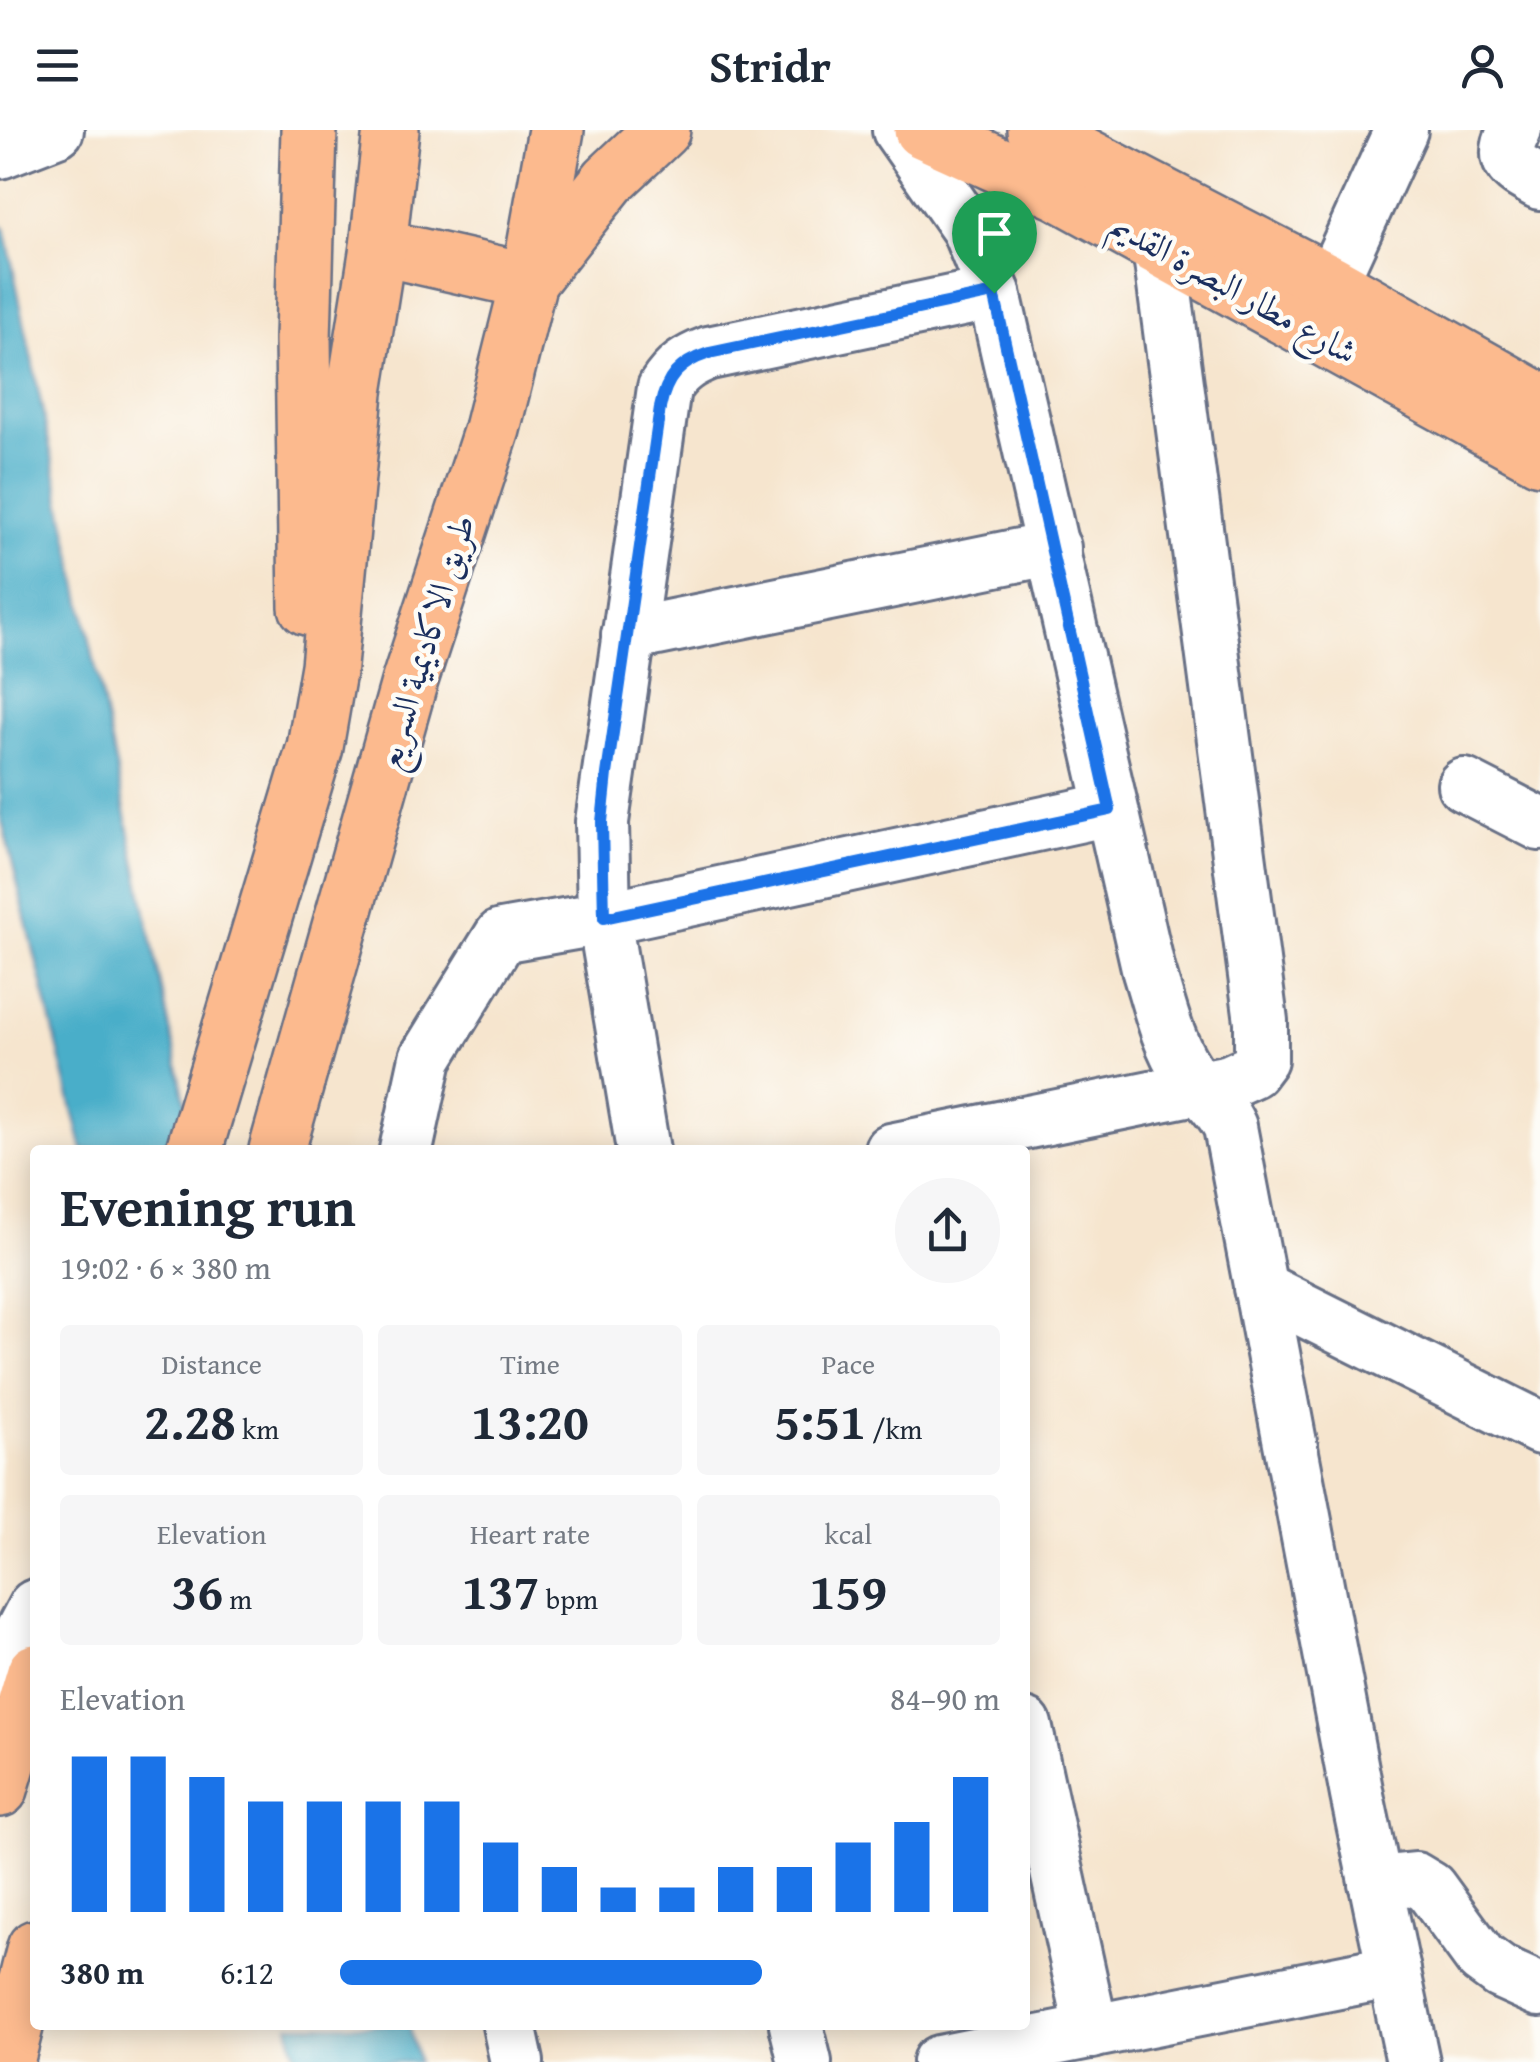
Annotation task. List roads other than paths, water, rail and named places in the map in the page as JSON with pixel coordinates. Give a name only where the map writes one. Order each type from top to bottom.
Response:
[{"type":"main road","points":[[292,826],[309,686],[303,339],[308,130]]},
{"type":"main road","points":[[196,1145],[315,747],[329,666],[355,392],[391,130]]},
{"type":"main road","name":"طريق الاكاديمية السريع","points":[[278,1145],[408,683],[492,429],[528,281],[556,130]]},
{"type":"main road","points":[[378,246],[528,281],[609,180],[662,130]]},
{"type":"main road","name":"شارع مطار البصرة القديم","points":[[922,130],[1058,192],[1540,456]]},
{"type":"main road","name":"شارع مطار البصرة القديم","points":[[1066,137],[1540,401]]},
{"type":"main road","points":[[0,1789],[30,1689]]},
{"type":"main road","points":[[6,2062],[30,1968]]},
{"type":"street","points":[[0,152],[57,130]]},
{"type":"street","points":[[899,130],[968,229],[994,293],[1140,939],[1166,1026],[1185,1068],[1226,1116],[1230,1127],[1412,2062]]},
{"type":"street","points":[[1331,282],[1401,130]]},
{"type":"street","points":[[1514,130],[1507,159],[1540,184]]},
{"type":"street","points":[[921,1145],[1200,1088],[1252,1071],[1261,1060],[1262,1043],[1160,246]]},
{"type":"street","points":[[642,1145],[604,918],[602,822],[664,388],[674,371],[709,353],[994,293]]},
{"type":"street","points":[[628,635],[1054,548]]},
{"type":"street","points":[[1464,785],[1540,824]]},
{"type":"street","points":[[407,1145],[426,1058],[502,936],[604,918],[1110,810]]},
{"type":"street","points":[[1260,1288],[1540,1428]]},
{"type":"street","points":[[0,1672],[30,1615]]},
{"type":"street","points":[[1030,1749],[1092,2032]]},
{"type":"street","points":[[1375,1882],[1415,1878],[1430,1888],[1482,1958],[1500,1972],[1540,1990]]},
{"type":"street","points":[[940,2062],[1394,1971]]},
{"type":"street","points":[[510,2030],[517,2062]]},
{"type":"street","points":[[797,2030],[805,2062]]},
{"type":"water","points":[[0,225],[5,229],[194,1145],[82,1145],[0,813]]},
{"type":"water","points":[[290,2030],[410,2030],[418,2062],[296,2062]]}]
